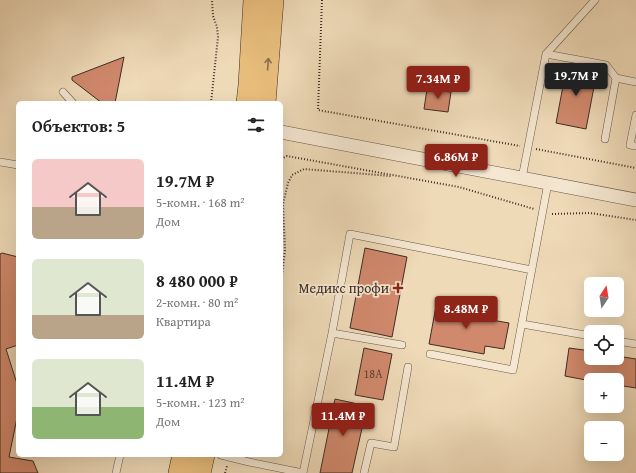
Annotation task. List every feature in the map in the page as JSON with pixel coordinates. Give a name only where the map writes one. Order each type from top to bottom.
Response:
[{"type":"main road","points":[[247,101],[250,85],[254,0]]},
{"type":"main road","points":[[265,101],[273,0]]},
{"type":"main road","points":[[179,473],[183,457]]},
{"type":"main road","points":[[200,473],[204,457]]},
{"type":"street","points":[[283,132],[636,200]]},
{"type":"lane","points":[[522,178],[546,54],[595,0]]},
{"type":"lane","points":[[546,54],[606,65],[616,78],[636,82]]},
{"type":"lane","points":[[604,139],[616,78]]},
{"type":"lane","points":[[63,92],[71,101]]},
{"type":"lane","points":[[636,115],[630,145],[636,146]]},
{"type":"lane","points":[[0,162],[16,165]]},
{"type":"lane","points":[[430,354],[513,370],[548,183]]},
{"type":"lane","points":[[229,457],[303,473],[332,333],[350,234],[532,270]]},
{"type":"lane","points":[[522,324],[584,335]]},
{"type":"lane","points":[[332,333],[402,345]]},
{"type":"lane","points":[[624,342],[636,344]]},
{"type":"lane","points":[[364,473],[371,443],[394,447],[408,367]]},
{"type":"lane","points":[[116,473],[120,457]]},
{"type":"path","points":[[211,101],[218,37],[217,27],[213,16],[212,0]]},
{"type":"path","points":[[322,0],[318,110],[636,168]]},
{"type":"path","points":[[283,158],[287,156],[460,186],[553,214],[590,213],[636,220]]},
{"type":"path","points":[[283,267],[285,250],[283,204],[288,183],[292,175],[304,169],[402,176]]},
{"type":"building","points":[[124,57],[115,101],[99,101],[72,80],[72,77]]},
{"type":"building","points":[[567,65],[597,71],[586,129],[556,123]]},
{"type":"building","points":[[427,89],[451,92],[448,112],[424,109]]},
{"type":"building","points":[[365,248],[407,257],[392,337],[350,328]]},
{"type":"building","points":[[2,253],[16,256],[16,346],[6,349],[16,381],[16,423],[9,457],[33,461],[38,473],[0,473],[0,254]]},
{"type":"building","points":[[437,301],[453,304],[452,310],[487,315],[486,319],[509,323],[504,349],[485,346],[484,354],[429,344]]},
{"type":"building","points":[[364,348],[392,354],[383,400],[355,395]]},
{"type":"building","points":[[569,348],[584,350],[584,365],[624,365],[624,357],[636,359],[636,388],[624,386],[624,373],[584,373],[584,380],[565,376]]},
{"type":"building","points":[[335,399],[367,406],[352,473],[320,473]]},
{"type":"place","name":"Медикс профи","points":[[398,288]]}]
